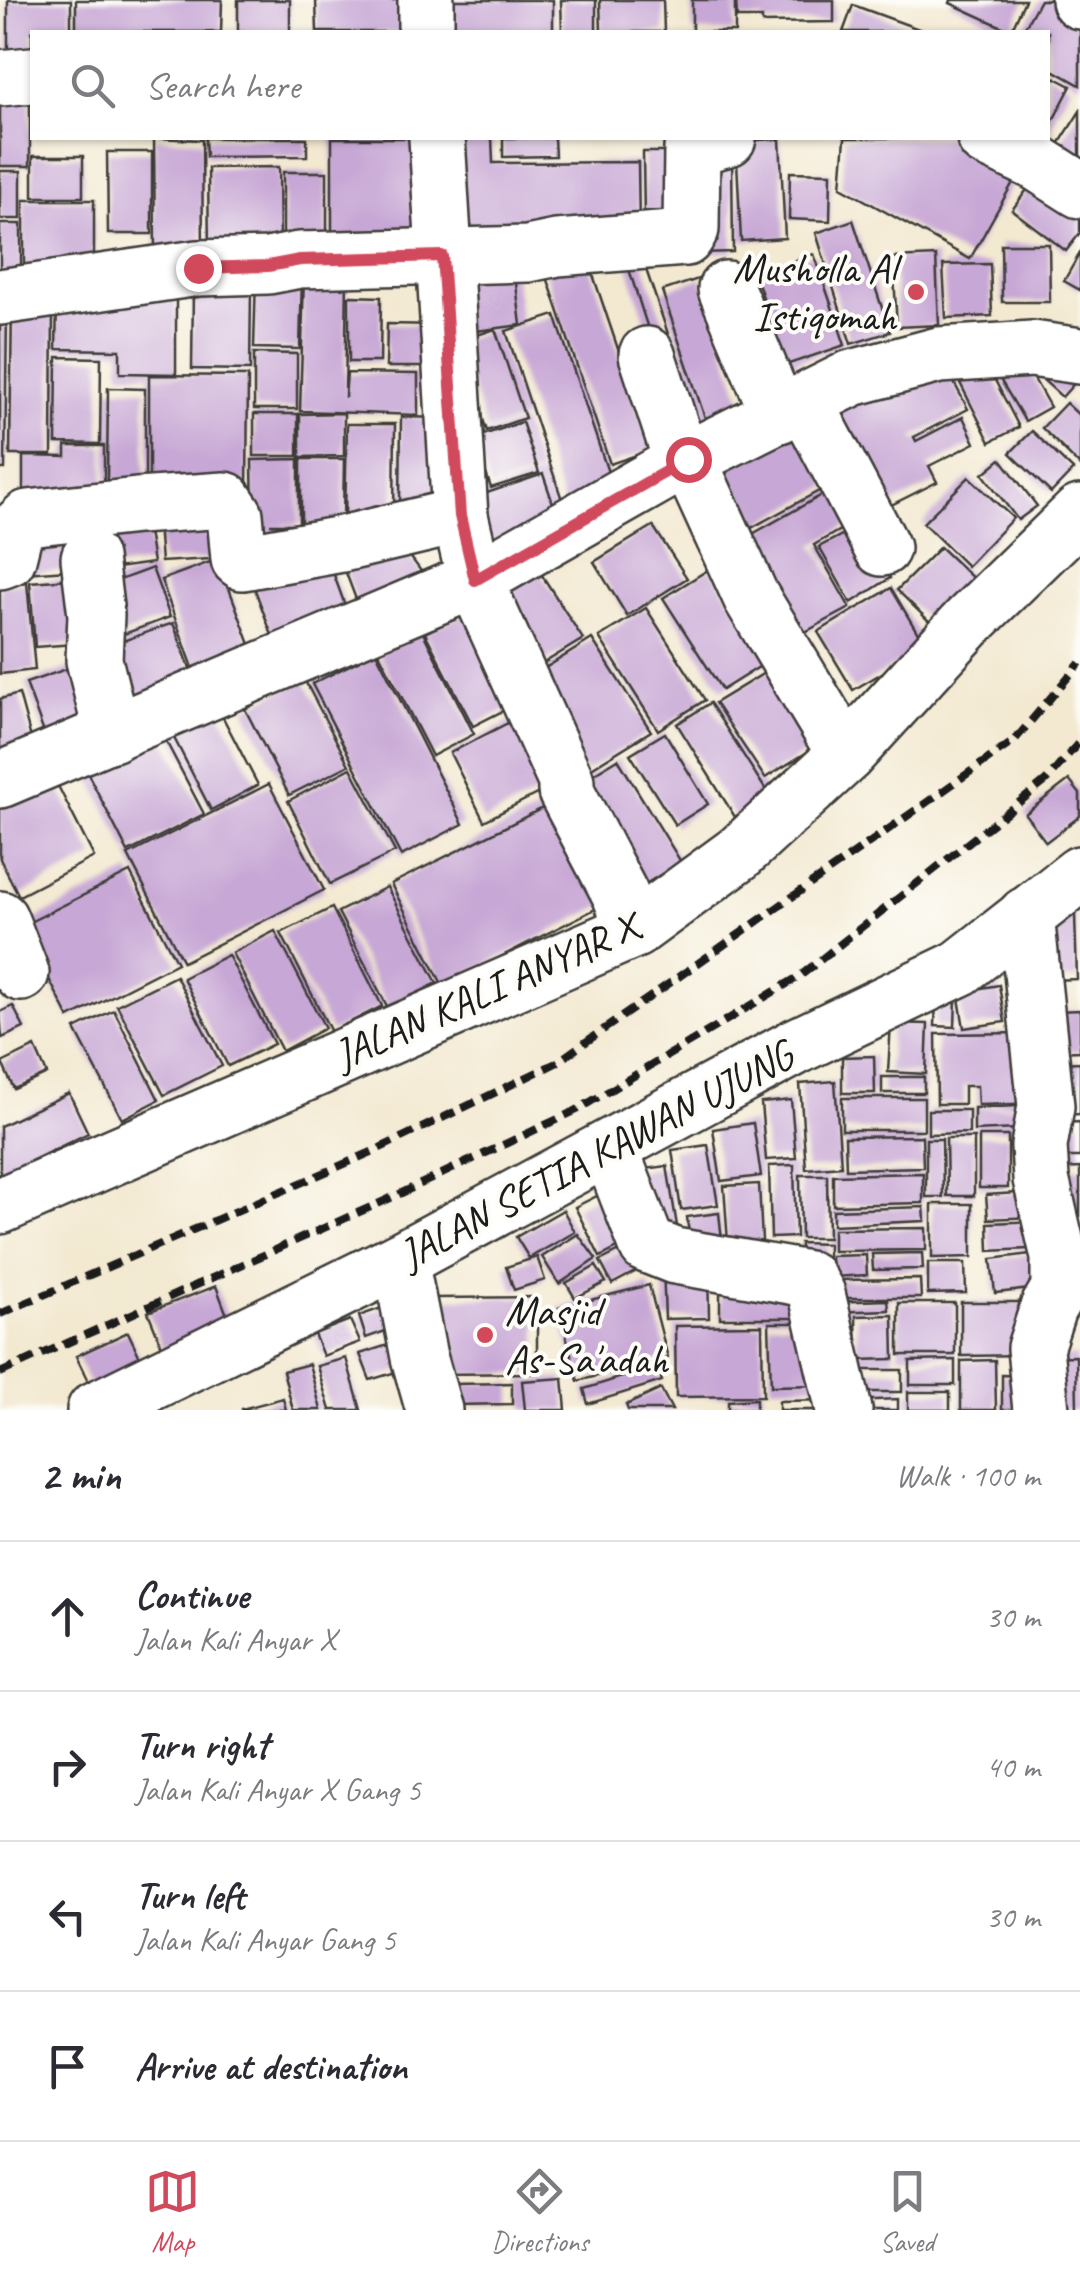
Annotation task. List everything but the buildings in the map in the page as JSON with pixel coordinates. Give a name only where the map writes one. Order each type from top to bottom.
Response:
[{"type":"street","points":[[426,0],[426,30]]},
{"type":"street","points":[[0,78],[30,75]]},
{"type":"street","points":[[437,140],[460,516],[475,580],[566,780],[566,790],[620,894],[634,930]]},
{"type":"street","points":[[0,297],[198,268],[268,266],[300,260],[528,254],[557,248],[685,238],[691,229],[692,148],[721,140]]},
{"type":"street","points":[[990,140],[1036,162],[1080,190]]},
{"type":"street","points":[[726,289],[792,408],[882,548]]},
{"type":"street","points":[[0,780],[475,580],[685,461],[852,378],[939,354],[1032,349],[1080,356]]},
{"type":"street","points":[[646,354],[685,461],[751,597],[846,755]]},
{"type":"street","points":[[0,562],[8,558],[15,530],[28,518],[137,506],[225,500],[235,515],[239,559],[243,562],[460,516]]},
{"type":"street","name":"JALAN KALI ANYAR X","points":[[0,1206],[634,930],[738,853],[846,755],[967,623],[1080,513]]},
{"type":"street","points":[[89,558],[96,615],[94,660],[112,734]]},
{"type":"street","points":[[1041,1410],[1036,1348],[1048,1308],[1059,1289],[1059,1256],[1041,1179],[1039,1146],[1046,1106],[1060,895]]},
{"type":"street","name":"JALAN SETIA KAWAN UJUNG","points":[[95,1410],[400,1260],[799,1046],[960,968],[1060,895]]},
{"type":"street","points":[[0,919],[21,974]]},
{"type":"street","points":[[610,1149],[648,1245],[675,1256],[808,1279],[817,1294],[844,1410]]},
{"type":"street","points":[[400,1260],[434,1410]]},
{"type":"railway","points":[[0,1314],[374,1151],[556,1063],[1014,741],[1080,663]]},
{"type":"railway","points":[[0,1373],[577,1110],[800,976],[1046,781],[1080,741]]},
{"type":"place","name":"Musholla Al Istiqomah","points":[[916,292]]},
{"type":"place","name":"Masjid As-Sa'adah","points":[[485,1335]]},
{"type":"route","points":[[198,268],[442,256],[460,516],[475,580],[688,459]]}]
